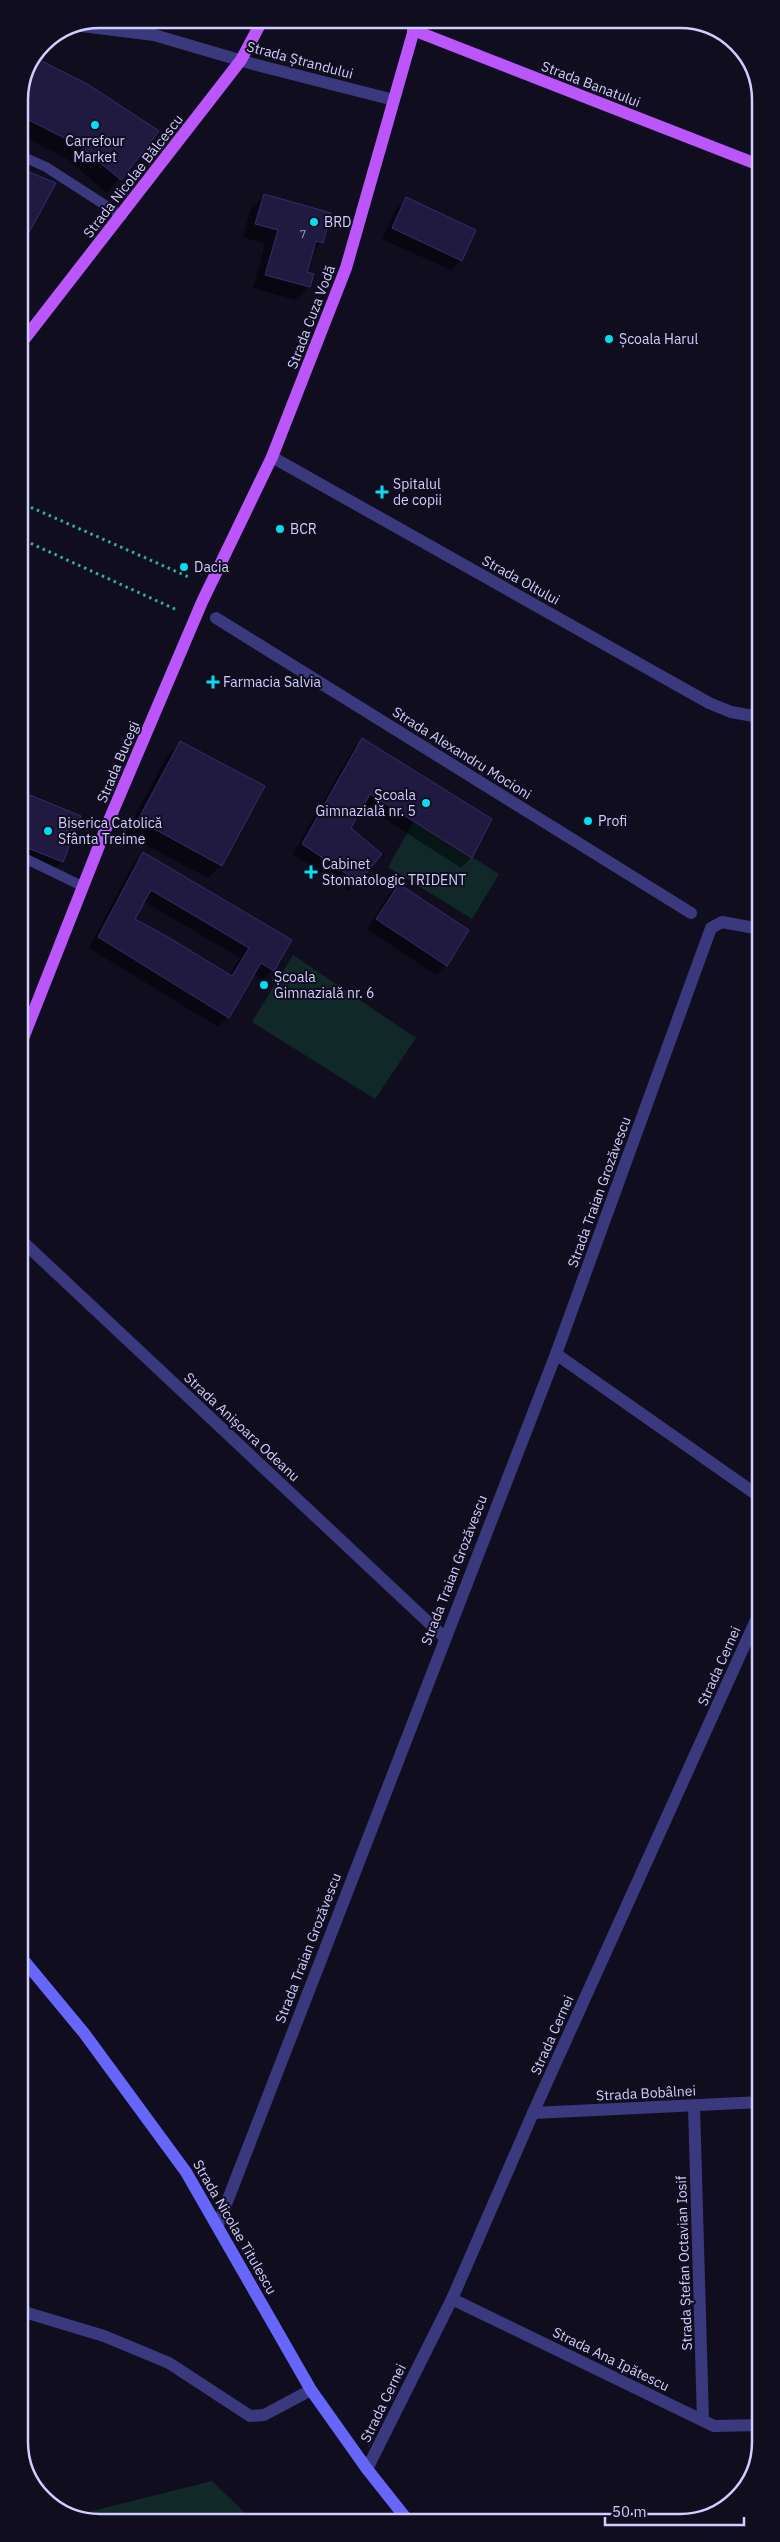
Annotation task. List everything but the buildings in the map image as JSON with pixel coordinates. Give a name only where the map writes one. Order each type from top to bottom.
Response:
[{"type":"main road","name":"Strada Nicolae Bălcescu","points":[[28,335],[122,216],[241,60],[258,28]]},
{"type":"main road","name":"Strada Cuza Vodă","points":[[202,602],[272,457],[346,268],[414,28]]},
{"type":"main road","name":"Strada Banatului","points":[[425,28],[752,163]]},
{"type":"main road","name":"Strada Bucegi","points":[[28,1025],[82,886],[202,602]]},
{"type":"main road","name":"Strada Nicolae Titulescu","points":[[28,1965],[84,2033],[186,2172],[311,2390],[367,2470],[403,2514]]},
{"type":"street","name":"Strada Ștrandului","points":[[99,28],[154,35],[394,100]]},
{"type":"street","name":"Strada Oltului","points":[[272,457],[709,703],[731,712],[752,716]]},
{"type":"street","name":"Strada Alexandru Mocioni","points":[[216,618],[691,913]]},
{"type":"street","name":"Strada Traian Grozăvescu","points":[[218,2225],[444,1637],[556,1354],[710,928],[714,924],[722,922],[752,928]]},
{"type":"street","name":"Strada Anișoara Odeanu","points":[[28,1247],[444,1637]]},
{"type":"street","points":[[556,1354],[752,1491]]},
{"type":"street","name":"Strada Cernei","points":[[367,2470],[452,2299],[533,2113],[752,1630]]},
{"type":"street","name":"Strada Bobâlnei","points":[[533,2113],[752,2103]]},
{"type":"street","name":"Strada Ștefan Octavian Iosif","points":[[694,2106],[703,2420]]},
{"type":"street","name":"Strada Ana Ipătescu","points":[[452,2299],[714,2426],[752,2425]]},
{"type":"street","points":[[28,2314],[104,2336],[169,2363],[250,2416],[264,2415],[311,2390]]},
{"type":"lane","points":[[28,159],[46,167],[122,216]]},
{"type":"lane","points":[[28,860],[82,886]]},
{"type":"path","points":[[28,506],[191,578]]},
{"type":"path","points":[[28,542],[177,610]]},
{"type":"green space","points":[[414,821],[499,874],[472,919],[388,867]]},
{"type":"green space","points":[[293,955],[416,1038],[375,1099],[252,1022]]},
{"type":"green space","points":[[212,2481],[246,2514],[95,2514],[85,2513]]},
{"type":"place","name":"Carrefour Market","points":[[95,125]]},
{"type":"place","name":"BRD","points":[[314,222]]},
{"type":"place","name":"Școala Harul","points":[[609,339]]},
{"type":"place","name":"Spitalul de copii","points":[[382,492]]},
{"type":"place","name":"BCR","points":[[280,529]]},
{"type":"place","name":"Dacia","points":[[184,567]]},
{"type":"place","name":"Farmacia Salvia","points":[[213,682]]},
{"type":"place","name":"Școala Gimnazială nr. 5","points":[[426,803]]},
{"type":"place","name":"Profi","points":[[588,821]]},
{"type":"place","name":"Biserica Catolică Sfânta Treime","points":[[48,831]]},
{"type":"place","name":"Cabinet Stomatologic TRIDENT","points":[[311,872]]},
{"type":"place","name":"Școala Gimnazială nr. 6","points":[[264,985]]}]
